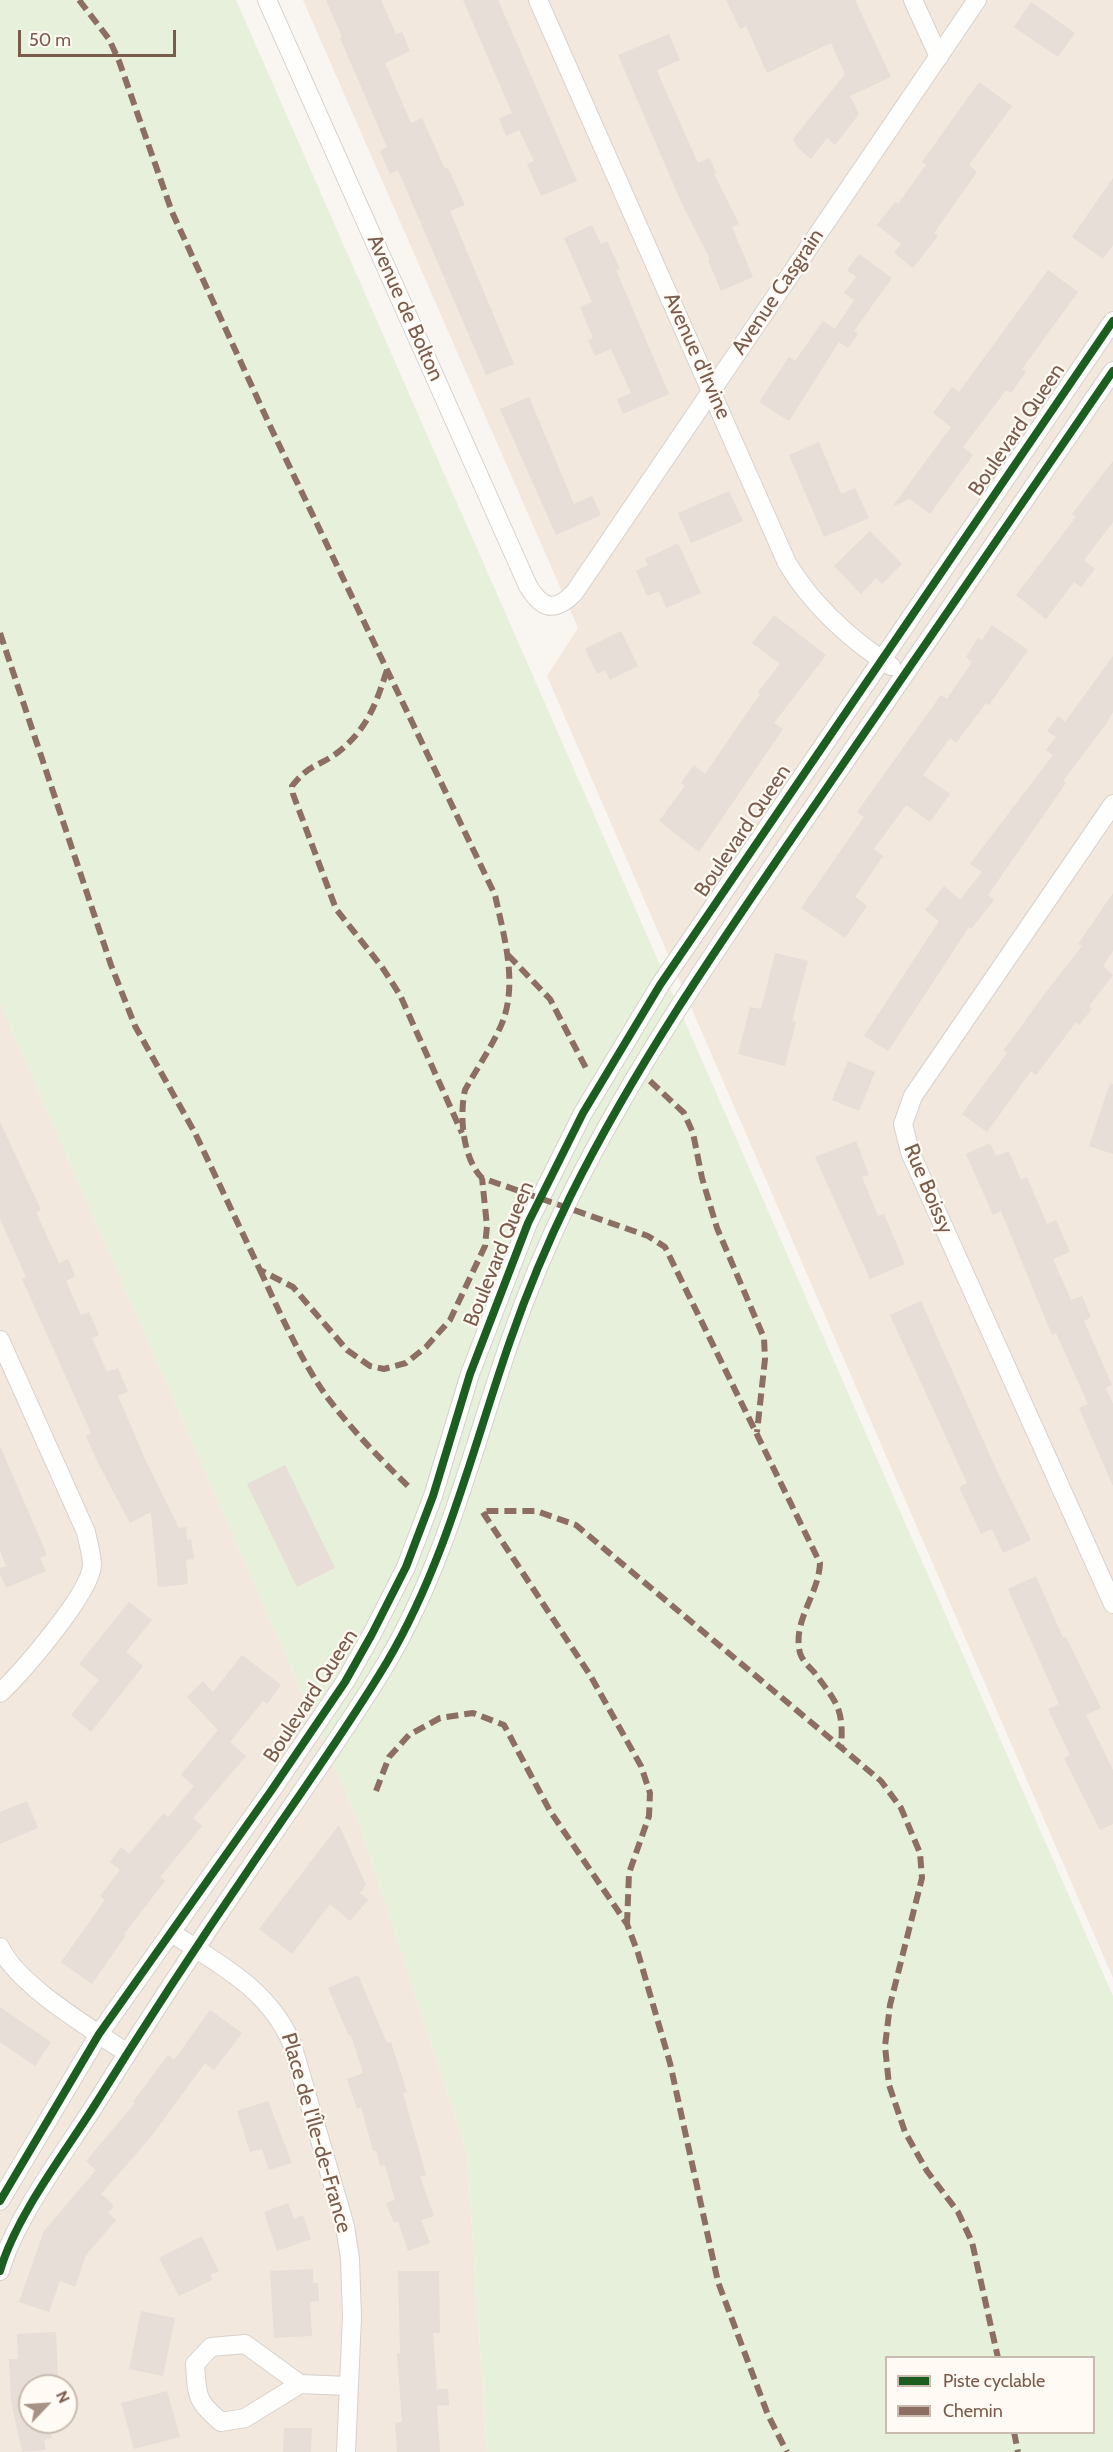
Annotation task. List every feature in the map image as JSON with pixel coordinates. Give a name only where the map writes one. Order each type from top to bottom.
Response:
[{"type":"street","name":"Avenue de Bolton","points":[[267,0],[528,586],[537,600],[553,607]]},
{"type":"street","name":"Avenue d'Irvine","points":[[538,0],[787,563],[797,581],[827,617],[882,660],[905,674]]},
{"type":"street","points":[[913,0],[939,57]]},
{"type":"street","name":"Avenue Casgrain","points":[[553,607],[562,604],[573,593],[939,57],[968,5]]},
{"type":"street","name":"Boulevard Queen","points":[[0,2201],[99,2034],[172,1933],[345,1682],[406,1567],[433,1496],[471,1374],[528,1222],[583,1113],[660,985],[1113,321]]},
{"type":"street","name":"Boulevard Queen","points":[[0,2271],[5,2251],[30,2207],[127,2053],[195,1949],[337,1744],[389,1658],[432,1575],[458,1503],[510,1340],[571,1195],[634,1078],[720,944],[1113,371]]},
{"type":"street","name":"Rue Boissy","points":[[1113,804],[914,1095],[903,1124],[910,1152],[1113,1604]]},
{"type":"street","points":[[697,930],[720,944]]},
{"type":"street","points":[[0,1340],[86,1532],[92,1566],[84,1585],[47,1641],[0,1694]]},
{"type":"street","name":"Boulevard Queen","points":[[313,1729],[337,1744]]},
{"type":"street","name":"Place de l'Île-de-France","points":[[172,1933],[261,1996],[283,2023],[292,2044],[345,2226],[350,2259],[352,2317],[346,2452]]},
{"type":"street","points":[[0,1947],[6,1960],[29,1983],[127,2053]]},
{"type":"street","points":[[300,2384],[246,2344],[211,2347],[195,2364],[196,2388],[202,2406],[221,2422],[245,2418],[300,2384],[348,2386]]},
{"type":"shaded area","points":[[303,0],[1113,0],[1113,1978],[547,676],[578,628]]},
{"type":"shaded area","points":[[0,1003],[358,1820],[467,2153],[487,2452],[0,2452]]},
{"type":"green space","points":[[0,0],[236,0],[1113,1996],[1113,2452],[487,2452],[467,2153],[358,1820],[0,1003]]},
{"type":"building","points":[[326,0],[381,0],[396,34],[402,32],[410,51],[385,63],[411,123],[422,118],[445,169],[448,168],[465,205],[450,211],[514,364],[486,375],[398,170],[390,174],[380,151],[387,147]]},
{"type":"building","points":[[463,0],[498,0],[577,181],[541,196],[527,164],[534,161],[519,130],[506,136],[499,118],[512,113]]},
{"type":"building","points":[[726,0],[855,0],[891,77],[850,96],[859,114],[835,145],[827,138],[811,159],[798,148],[793,139],[845,74],[831,43],[767,73],[746,26],[740,29]]},
{"type":"building","points":[[1031,2],[1075,33],[1058,57],[1014,27]]},
{"type":"building","points":[[669,34],[680,60],[657,70],[698,163],[710,158],[716,173],[714,174],[739,224],[732,227],[753,277],[721,291],[708,260],[710,259],[681,202],[618,55]]},
{"type":"building","points":[[979,82],[1012,106],[969,165],[977,172],[934,233],[938,236],[913,268],[894,253],[901,244],[877,225],[895,202],[898,204],[926,165],[922,162]]},
{"type":"building","points":[[1113,178],[1113,245],[1103,259],[1072,237]]},
{"type":"building","points":[[592,225],[601,244],[607,241],[620,269],[616,270],[669,394],[623,414],[617,399],[631,393],[611,349],[595,356],[588,340],[593,338],[580,307],[592,302],[564,238]]},
{"type":"building","points":[[859,254],[892,278],[854,331],[858,334],[848,348],[839,342],[789,421],[759,402],[789,357],[795,361],[823,321],[835,329],[854,300],[844,293],[856,277],[847,270]]},
{"type":"building","points":[[1048,270],[1078,292],[1022,369],[1026,372],[1011,393],[1006,390],[963,447],[973,455],[930,514],[910,499],[892,507],[951,427],[933,413],[952,387],[959,392]]},
{"type":"building","points":[[529,397],[574,504],[592,496],[601,515],[556,535],[500,409]]},
{"type":"building","points":[[819,442],[841,494],[855,488],[869,518],[824,537],[789,455]]},
{"type":"building","points":[[1113,461],[1113,522],[1084,560],[1095,569],[1081,587],[1074,582],[1046,619],[1016,595],[1076,517],[1072,514]]},
{"type":"building","points":[[729,491],[743,521],[691,543],[678,513]]},
{"type":"building","points":[[870,531],[902,564],[882,584],[876,578],[861,594],[834,566]]},
{"type":"building","points":[[678,543],[701,593],[666,608],[659,591],[647,596],[636,571],[648,565],[645,559]]},
{"type":"building","points":[[774,615],[826,655],[774,723],[783,729],[699,852],[659,821],[685,786],[681,783],[694,765],[705,774],[760,694],[758,692],[780,664],[752,643]]},
{"type":"building","points":[[992,625],[1028,650],[989,705],[986,703],[956,743],[950,738],[923,775],[950,794],[930,822],[906,805],[874,849],[883,856],[855,897],[867,906],[845,938],[801,908],[864,817],[857,812],[941,695],[947,699],[972,662],[966,657],[978,638],[982,640]]},
{"type":"building","points":[[621,631],[638,666],[610,680],[605,670],[597,674],[585,649]]},
{"type":"building","points":[[1113,656],[1113,712],[1063,781],[1066,783],[988,895],[994,900],[971,929],[969,927],[888,1051],[864,1036],[939,921],[925,910],[944,886],[960,900],[982,872],[970,864],[1053,755],[1046,750],[1056,737],[1047,731],[1058,716],[1065,722]]},
{"type":"building","points":[[1113,893],[1113,951],[1103,966],[1113,975],[1089,1006],[1092,1009],[1079,1025],[1076,1022],[1036,1075],[1031,1071],[987,1132],[962,1114],[1007,1053],[1004,1050],[1082,946],[1078,944]]},
{"type":"building","points":[[775,953],[808,961],[792,1021],[796,1022],[785,1066],[738,1054],[750,1007],[761,1009]]},
{"type":"building","points":[[848,1061],[875,1072],[859,1111],[832,1100]]},
{"type":"building","points":[[1110,1083],[1113,1084],[1113,1154],[1089,1146]]},
{"type":"building","points":[[0,1122],[41,1210],[36,1212],[59,1263],[68,1259],[75,1276],[66,1281],[81,1315],[89,1312],[99,1335],[92,1338],[107,1372],[118,1368],[128,1392],[118,1396],[145,1459],[179,1528],[186,1527],[187,1540],[191,1539],[194,1559],[186,1560],[188,1584],[158,1587],[151,1512],[130,1523],[86,1436],[91,1433],[22,1279],[26,1277],[0,1219]]},
{"type":"building","points":[[856,1141],[869,1175],[862,1177],[878,1216],[884,1214],[905,1264],[870,1279],[815,1157]]},
{"type":"building","points":[[990,1143],[996,1156],[1009,1151],[1021,1180],[1027,1177],[1047,1224],[1056,1220],[1070,1252],[1053,1259],[1071,1300],[1082,1296],[1091,1317],[1084,1321],[1112,1385],[1106,1388],[1113,1404],[1113,1486],[1079,1408],[1088,1404],[1056,1333],[1052,1335],[1001,1211],[993,1215],[966,1154]]},
{"type":"building","points":[[921,1301],[996,1469],[1031,1540],[1003,1553],[992,1529],[981,1534],[959,1487],[967,1483],[890,1315]]},
{"type":"building","points":[[0,1446],[47,1555],[40,1558],[46,1571],[6,1588],[0,1574],[0,1568],[6,1566],[0,1551]]},
{"type":"building","points":[[285,1465],[335,1568],[297,1587],[247,1484]]},
{"type":"building","points":[[1036,1576],[1063,1638],[1066,1637],[1101,1708],[1086,1715],[1113,1770],[1113,1824],[1100,1830],[1064,1758],[1070,1755],[1048,1709],[1059,1704],[1008,1589]]},
{"type":"building","points":[[129,1602],[152,1620],[126,1652],[143,1666],[91,1732],[71,1715],[99,1680],[79,1664]]},
{"type":"building","points":[[242,1655],[281,1685],[267,1704],[263,1701],[230,1742],[246,1756],[193,1818],[202,1826],[160,1877],[165,1881],[124,1934],[126,1935],[92,1984],[61,1962],[105,1900],[100,1896],[120,1870],[110,1862],[121,1847],[129,1854],[164,1813],[168,1817],[194,1786],[181,1775],[218,1730],[187,1697],[203,1681],[213,1692]]},
{"type":"building","points":[[27,1801],[38,1828],[0,1844],[0,1812]]},
{"type":"building","points":[[339,1825],[366,1885],[360,1893],[368,1900],[350,1921],[330,1904],[292,1954],[259,1929]]},
{"type":"building","points":[[358,1975],[387,2043],[391,2042],[407,2092],[403,2093],[426,2175],[420,2177],[434,2216],[421,2220],[430,2243],[408,2251],[398,2221],[394,2223],[386,2203],[395,2200],[385,2165],[380,2166],[376,2150],[373,2151],[361,2107],[357,2109],[347,2079],[363,2073],[351,2035],[349,2036],[328,1988]]},
{"type":"building","points":[[0,2007],[51,2042],[35,2066],[0,2042]]},
{"type":"building","points":[[210,2010],[242,2033],[214,2070],[205,2063],[150,2138],[101,2194],[114,2206],[108,2213],[116,2220],[86,2255],[75,2287],[60,2281],[49,2312],[19,2302],[44,2231],[96,2170],[86,2161],[135,2103],[133,2102],[168,2055],[174,2060]]},
{"type":"building","points":[[268,2101],[292,2163],[269,2170],[262,2149],[250,2152],[237,2111]]},
{"type":"building","points":[[288,2203],[294,2219],[303,2215],[311,2239],[277,2251],[264,2212]]},
{"type":"building","points":[[202,2236],[219,2272],[211,2274],[212,2280],[179,2296],[159,2258]]},
{"type":"building","points":[[313,2269],[313,2283],[318,2283],[319,2301],[310,2302],[312,2336],[274,2338],[270,2271]]},
{"type":"building","points":[[398,2271],[439,2271],[440,2333],[433,2333],[437,2389],[448,2389],[449,2405],[437,2406],[440,2452],[397,2452],[395,2423],[402,2422],[397,2353],[400,2353]]},
{"type":"building","points":[[141,2311],[175,2318],[163,2376],[129,2369]]},
{"type":"building","points":[[56,2332],[58,2374],[18,2374],[18,2434],[11,2402],[9,2359],[18,2359],[17,2334]]},
{"type":"building","points":[[167,2391],[180,2437],[134,2449],[121,2403]]},
{"type":"building","points":[[284,2428],[312,2428],[311,2452],[283,2452]]},
{"type":"building","points":[[18,2434],[51,2434],[52,2438],[44,2440],[46,2450],[22,2452]]},
{"type":"marked path","points":[[79,0],[109,39],[119,61],[172,212],[271,428],[495,895],[506,945],[508,997],[499,1030],[465,1090],[462,1112],[464,1137],[470,1160],[482,1178],[648,1236],[665,1247],[820,1563],[819,1574],[800,1630],[800,1653],[837,1707],[841,1724],[841,1748]]},
{"type":"marked path","points":[[0,633],[111,965],[135,1026],[195,1133],[260,1270],[293,1287],[347,1350],[370,1366],[384,1369],[406,1363],[426,1347],[450,1320],[485,1246],[487,1226],[482,1178]]},
{"type":"marked path","points":[[387,670],[379,694],[363,726],[337,753],[304,774],[292,786],[293,794],[336,909],[382,967],[400,995],[462,1133]]},
{"type":"marked path","points":[[508,955],[550,999],[587,1070]]},
{"type":"marked path","points":[[650,1081],[684,1113],[693,1133],[702,1178],[717,1228],[764,1338],[765,1359],[757,1432]]},
{"type":"marked path","points":[[260,1270],[299,1351],[327,1397],[367,1445],[411,1489]]},
{"type":"marked path","points":[[627,1924],[629,1873],[649,1816],[650,1793],[641,1766],[590,1675],[482,1511],[536,1511],[576,1525],[881,1781],[901,1808],[920,1853],[922,1878],[890,2005],[885,2046],[889,2085],[905,2132],[927,2171],[958,2212],[972,2242],[998,2356]]},
{"type":"marked path","points":[[376,1791],[389,1757],[409,1735],[440,1718],[473,1713],[504,1725],[550,1811],[627,1924],[638,1953],[670,2063],[718,2282],[768,2415],[787,2452]]},
{"type":"marked path","points":[[1014,2434],[1018,2452]]},
{"type":"cycle path","points":[[0,2201],[99,2034],[271,1791],[345,1682],[372,1634],[406,1567],[433,1496],[470,1374],[528,1223],[583,1113],[660,985],[1113,321]]},
{"type":"cycle path","points":[[0,2271],[17,2230],[41,2187],[191,1956],[354,1714],[408,1624],[442,1545],[523,1304],[570,1197],[625,1095],[686,995],[751,898],[1113,371]]}]
